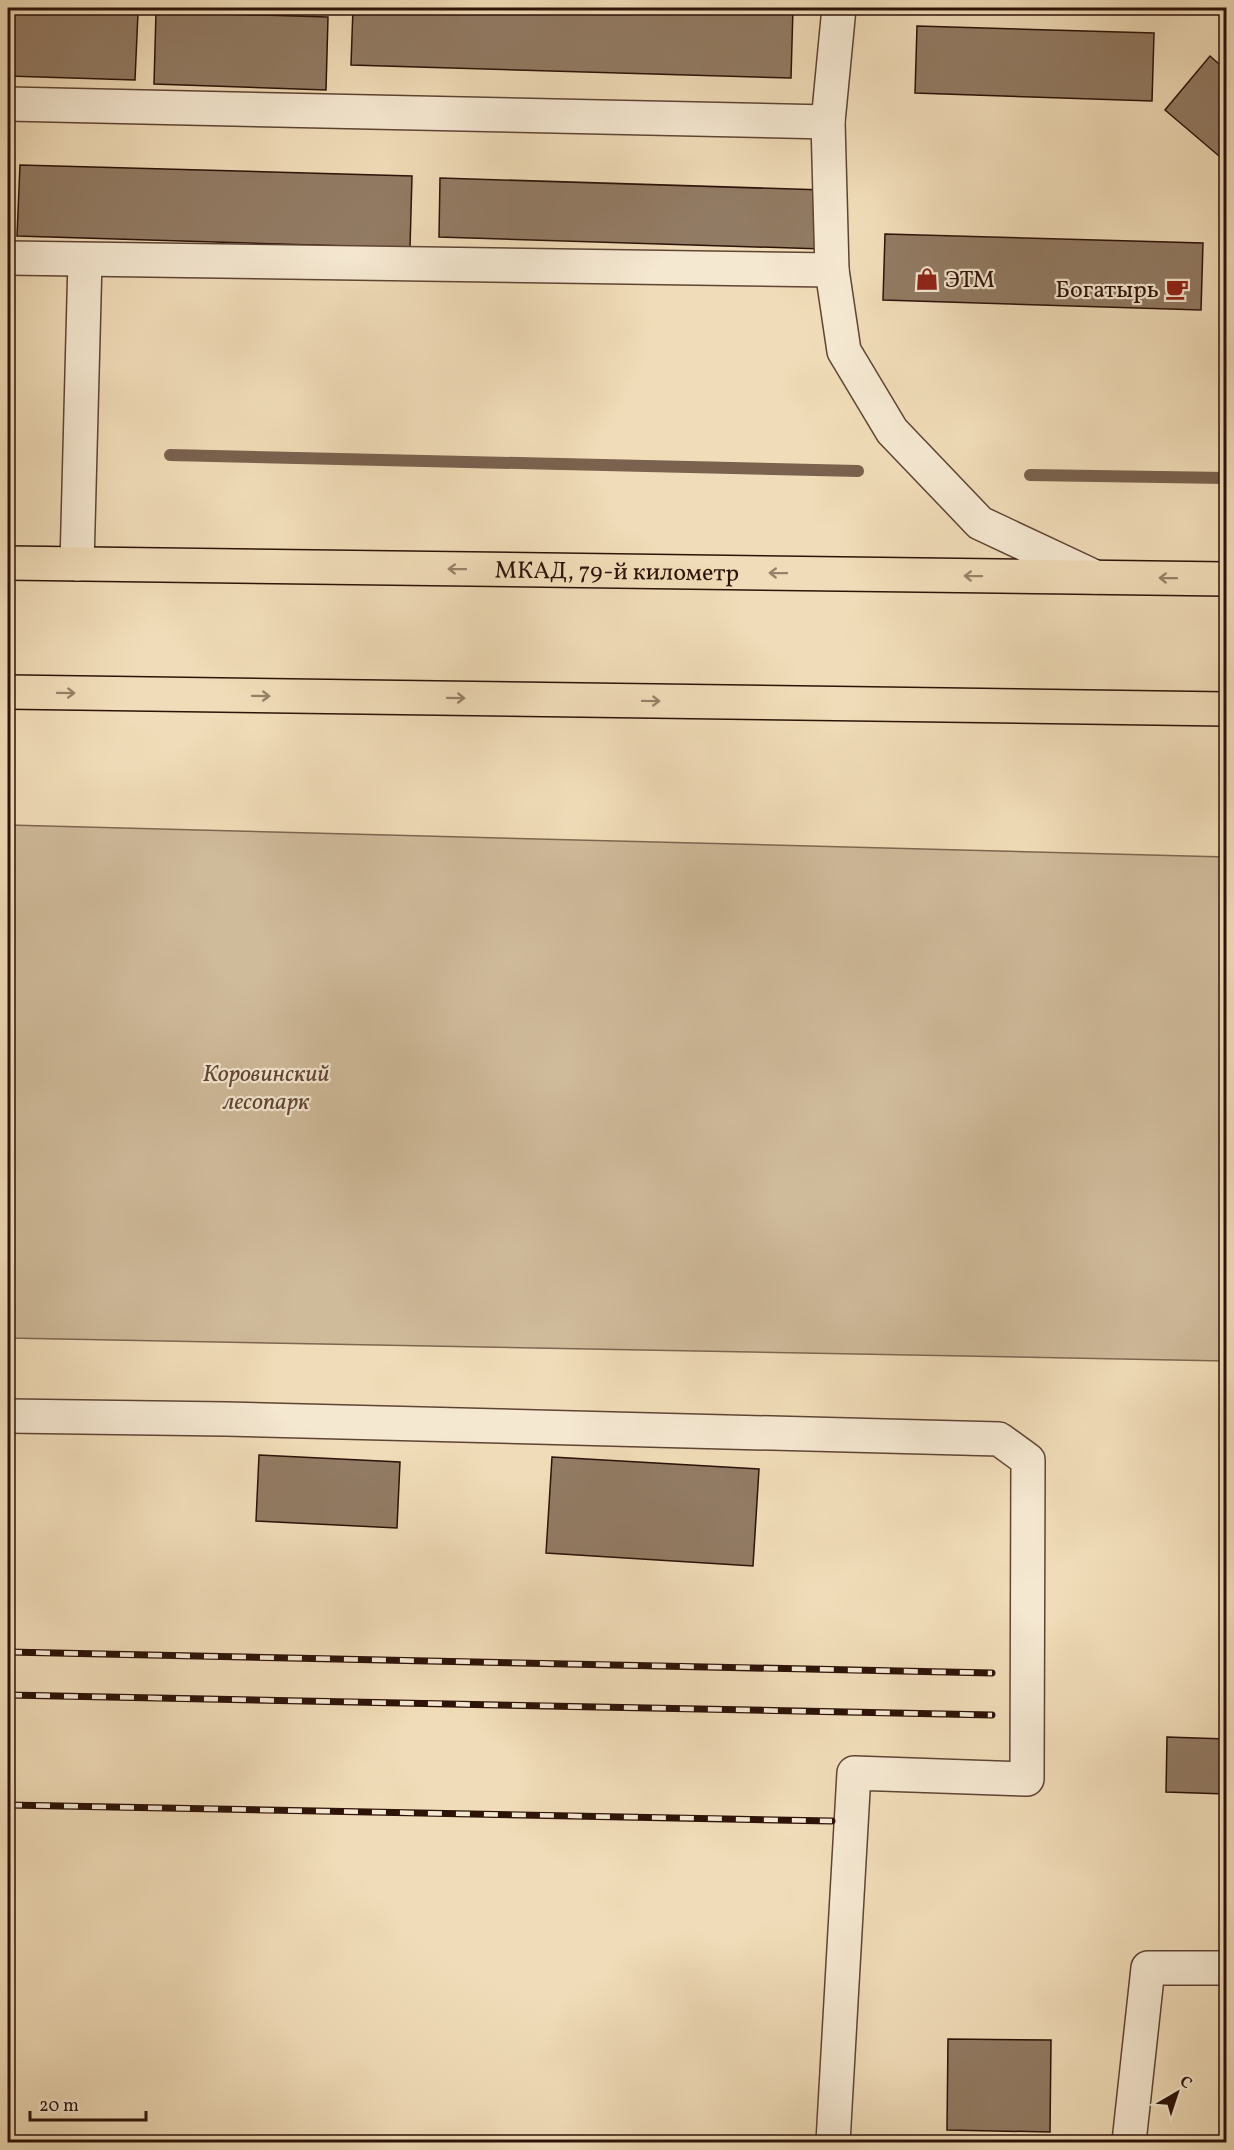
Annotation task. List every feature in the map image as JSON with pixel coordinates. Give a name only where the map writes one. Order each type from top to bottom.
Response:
[{"type":"highway","name":"МКАД, 79-й километр","points":[[8,563],[1227,579]]},
{"type":"highway","points":[[8,692],[1227,709]]},
{"type":"lane","points":[[839,8],[828,122],[832,270],[844,351],[892,431],[980,523],[1095,577]]},
{"type":"lane","points":[[8,104],[828,122]]},
{"type":"lane","points":[[8,258],[832,270]]},
{"type":"lane","points":[[77,564],[85,260]]},
{"type":"lane","points":[[8,1416],[226,1419],[999,1439],[1028,1460],[1027,1779],[854,1773],[833,2142]]},
{"type":"lane","points":[[1129,2142],[1148,1968],[1227,1968]]},
{"type":"green space","name":"Коровинский лесопарк","points":[[8,825],[1226,857],[1226,1361],[8,1338]]},
{"type":"building","points":[[353,8],[793,8],[791,78],[351,65]]},
{"type":"building","points":[[8,9],[138,13],[135,80],[8,76]]},
{"type":"building","points":[[156,12],[328,17],[326,90],[154,84]]},
{"type":"building","points":[[917,26],[1154,33],[1152,101],[915,93]]},
{"type":"building","points":[[1210,56],[1226,70],[1226,162],[1165,110]]},
{"type":"building","points":[[20,165],[412,176],[410,248],[17,236]]},
{"type":"building","points":[[440,178],[824,190],[823,249],[439,237]]},
{"type":"building","points":[[885,234],[1203,243],[1201,310],[883,300]]},
{"type":"building","points":[[259,1455],[400,1462],[397,1528],[256,1521]]},
{"type":"building","points":[[552,1457],[759,1469],[753,1566],[546,1553]]},
{"type":"building","points":[[1222,1474],[1226,1474],[1226,1542],[1221,1542]]},
{"type":"building","points":[[1167,1737],[1226,1739],[1226,1794],[1166,1792]]},
{"type":"building","points":[[948,2039],[1051,2040],[1050,2132],[947,2130]]},
{"type":"waterway","points":[[170,455],[858,471]]},
{"type":"waterway","points":[[1030,475],[1226,478]]},
{"type":"railway","points":[[8,1652],[992,1673]]},
{"type":"railway","points":[[8,1695],[992,1715]]},
{"type":"railway","points":[[8,1805],[832,1821]]},
{"type":"place","name":"ЭТМ","points":[[927,279]]},
{"type":"place","name":"Богатырь","points":[[1177,289]]}]
